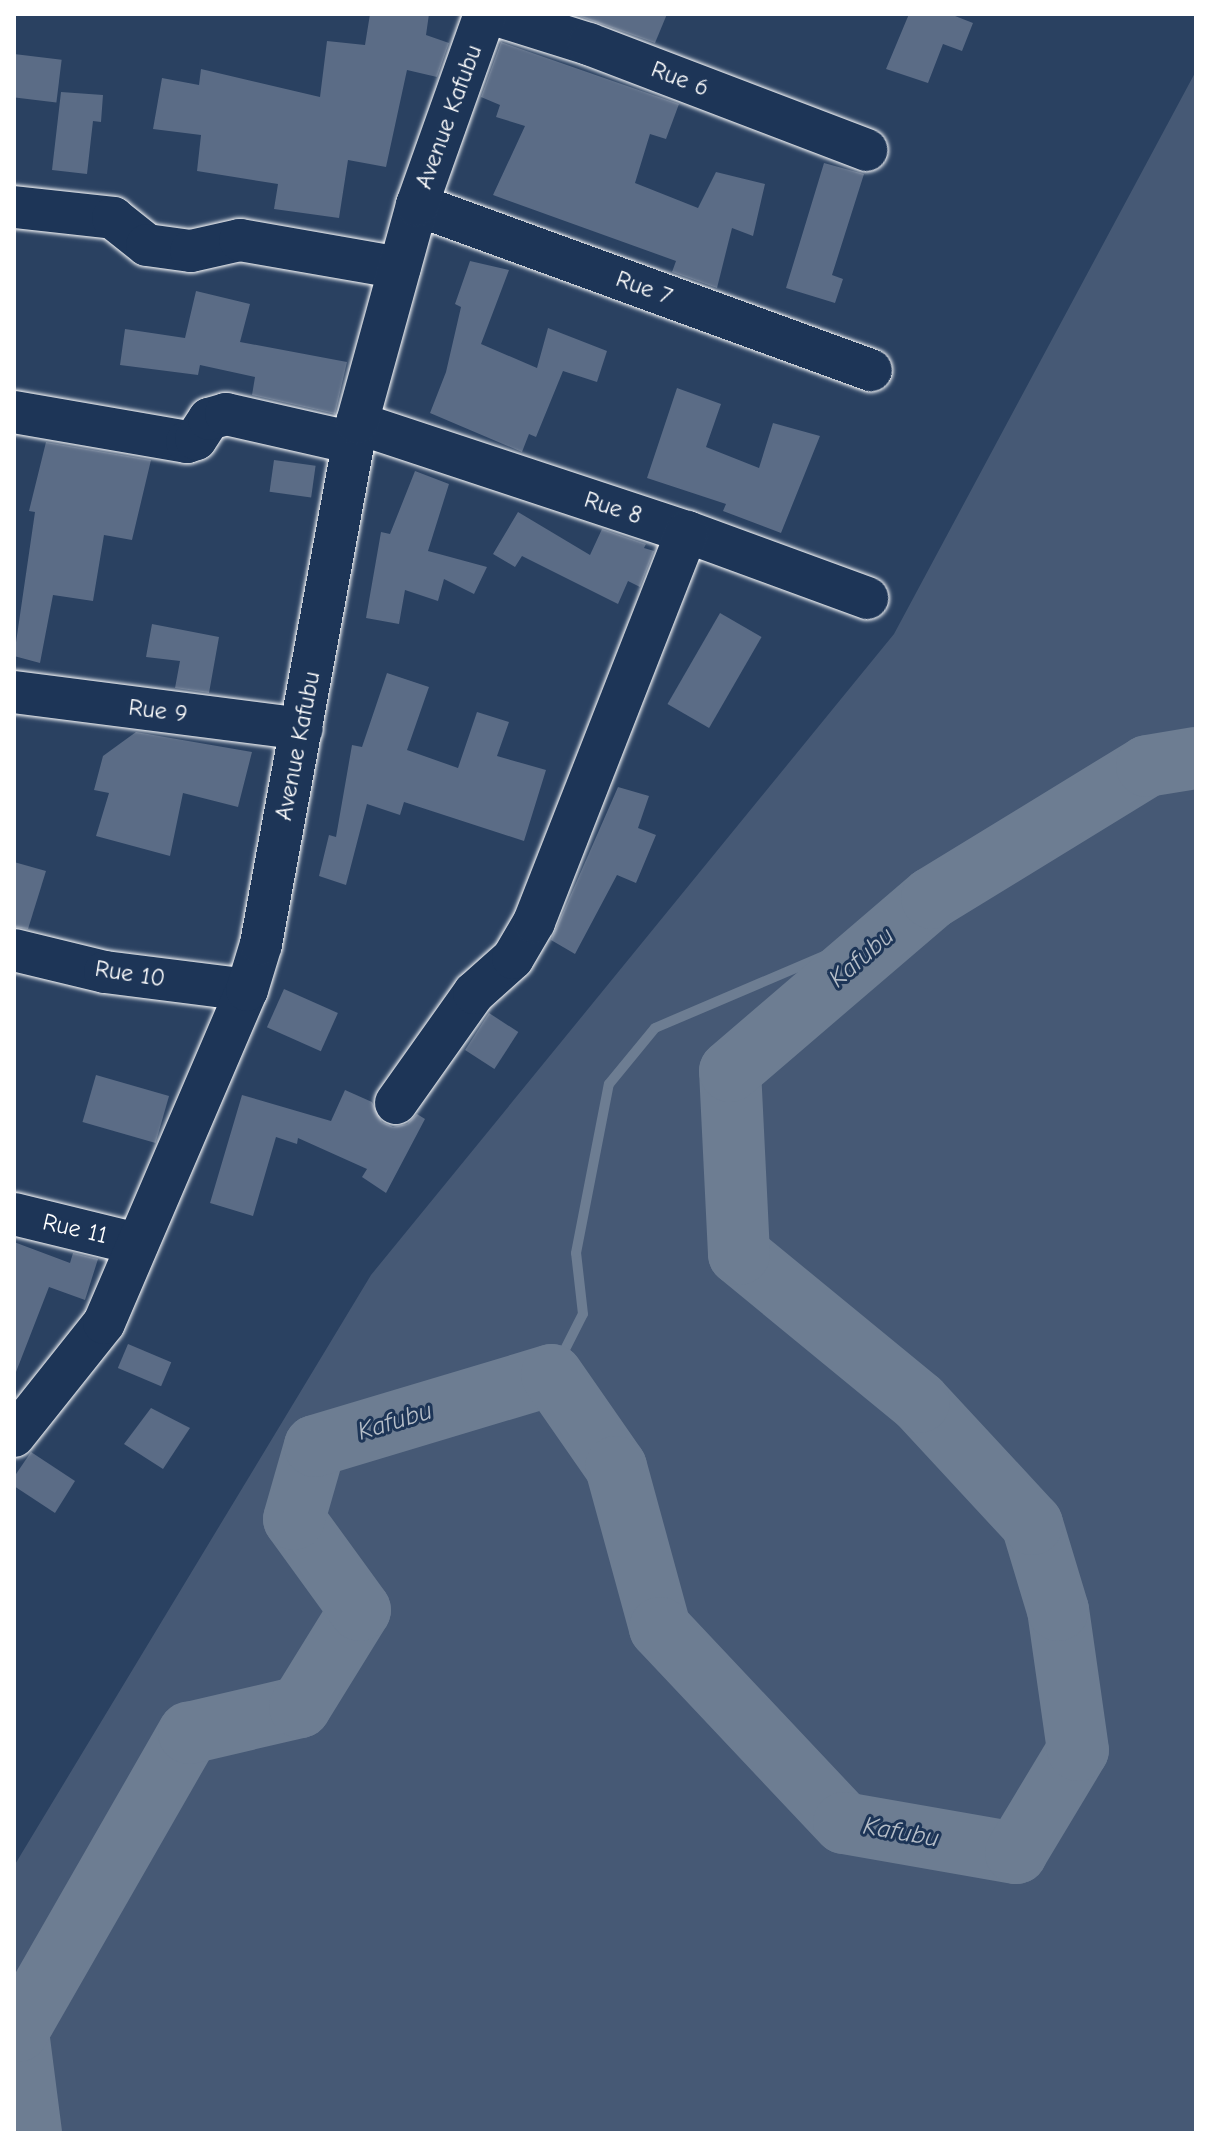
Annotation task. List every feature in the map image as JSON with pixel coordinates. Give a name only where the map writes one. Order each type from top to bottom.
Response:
[{"type":"street","name":"Avenue Kafubu","points":[[14,1436],[30,1391],[104,1323],[247,990],[261,944],[355,433],[417,205],[485,14]]},
{"type":"street","name":"Rue 6","points":[[493,14],[589,44],[866,150]]},
{"type":"street","name":"Rue 7","points":[[417,205],[871,370]]},
{"type":"street","points":[[14,207],[113,218],[147,245],[191,251],[240,240],[400,268]]},
{"type":"street","name":"Rue 8","points":[[14,412],[187,442],[196,439],[209,419],[226,414],[355,433],[687,532],[867,598]]},
{"type":"street","points":[[396,1103],[474,993],[513,958],[534,922],[687,532]]},
{"type":"street","name":"Rue 9","points":[[14,692],[302,729]]},
{"type":"street","name":"Rue 10","points":[[14,950],[105,972],[247,990]]},
{"type":"street","name":"Rue 11","points":[[14,1214],[137,1244]]},
{"type":"shaded area","points":[[1196,71],[1196,2133],[14,2133],[14,1866],[371,1275],[894,634]]},
{"type":"building","points":[[370,14],[429,14],[426,35],[449,43],[437,77],[407,70],[386,167],[348,160],[339,218],[274,209],[278,184],[197,171],[201,135],[153,129],[162,78],[199,85],[201,69],[320,97],[327,41],[365,45]]},
{"type":"building","points":[[573,14],[667,14],[655,43]]},
{"type":"building","points":[[909,14],[950,14],[973,23],[962,51],[943,44],[928,83],[886,69]]},
{"type":"building","points":[[501,42],[679,104],[666,139],[650,134],[635,183],[698,208],[716,172],[765,184],[753,236],[732,228],[717,288],[672,272],[676,261],[493,195],[525,126],[496,117],[500,105],[481,97]]},
{"type":"building","points":[[14,54],[62,60],[56,103],[14,97]]},
{"type":"building","points":[[61,92],[103,95],[101,122],[93,121],[87,174],[52,170]]},
{"type":"building","points":[[824,163],[864,174],[832,275],[843,279],[835,303],[786,288]]},
{"type":"building","points":[[470,261],[509,270],[481,344],[537,368],[548,328],[607,351],[597,382],[563,371],[536,437],[529,434],[522,452],[430,413],[446,372],[461,307],[455,304]]},
{"type":"building","points":[[196,291],[250,304],[240,342],[347,362],[335,414],[252,395],[255,377],[200,365],[198,375],[120,365],[125,329],[185,338]]},
{"type":"building","points":[[677,388],[721,404],[706,447],[759,468],[773,423],[820,436],[781,533],[723,511],[726,504],[647,478]]},
{"type":"building","points":[[46,442],[151,460],[132,540],[104,535],[93,601],[53,595],[40,663],[14,656],[35,512],[29,511]]},
{"type":"building","points":[[274,460],[316,466],[311,498],[270,492]]},
{"type":"building","points":[[415,471],[449,484],[428,551],[487,567],[474,594],[444,579],[438,601],[405,590],[399,624],[366,618],[381,532],[390,534]]},
{"type":"building","points":[[518,512],[590,555],[602,529],[646,544],[644,548],[654,551],[640,587],[628,581],[618,604],[522,556],[515,567],[493,554]]},
{"type":"building","points":[[720,613],[762,637],[709,728],[668,704]]},
{"type":"building","points":[[152,624],[219,637],[209,693],[175,688],[180,661],[146,657]]},
{"type":"building","points":[[387,673],[429,687],[407,750],[458,768],[477,712],[509,722],[497,756],[546,770],[524,841],[404,802],[400,815],[367,804],[346,885],[319,876],[329,835],[336,837],[352,745],[362,747]]},
{"type":"building","points":[[136,732],[252,752],[238,807],[183,793],[170,856],[96,836],[109,793],[94,790],[103,756]]},
{"type":"building","points":[[618,787],[649,796],[638,828],[656,835],[636,883],[617,875],[575,954],[551,940]]},
{"type":"building","points":[[14,862],[46,871],[28,929],[14,927]]},
{"type":"building","points":[[284,989],[338,1013],[321,1051],[267,1027]]},
{"type":"building","points":[[489,1013],[518,1032],[494,1069],[465,1050]]},
{"type":"building","points":[[96,1075],[169,1096],[156,1143],[82,1122]]},
{"type":"building","points":[[345,1090],[372,1102],[382,1122],[393,1127],[407,1124],[417,1114],[425,1119],[386,1193],[362,1177],[367,1169],[298,1138],[297,1144],[276,1137],[253,1216],[210,1203],[242,1095],[331,1121]]},
{"type":"building","points":[[14,1242],[70,1263],[73,1253],[98,1259],[85,1300],[49,1287],[16,1372]]},
{"type":"building","points":[[128,1344],[171,1362],[161,1386],[118,1368]]},
{"type":"building","points":[[151,1408],[190,1428],[163,1469],[124,1444]]},
{"type":"building","points":[[31,1452],[75,1481],[55,1513],[14,1486],[14,1477]]},
{"type":"waterway","name":"Kafubu","points":[[31,2133],[18,2031],[189,1733],[300,1707],[360,1610],[294,1519],[315,1446],[552,1375],[616,1467],[660,1628],[844,1823],[1016,1853],[1078,1750],[1058,1610],[1032,1524],[919,1402],[739,1254],[730,1071],[932,898],[1147,766],[1196,758]]},
{"type":"waterway","points":[[552,1375],[583,1314],[576,1253],[609,1084],[655,1028],[906,921]]}]
